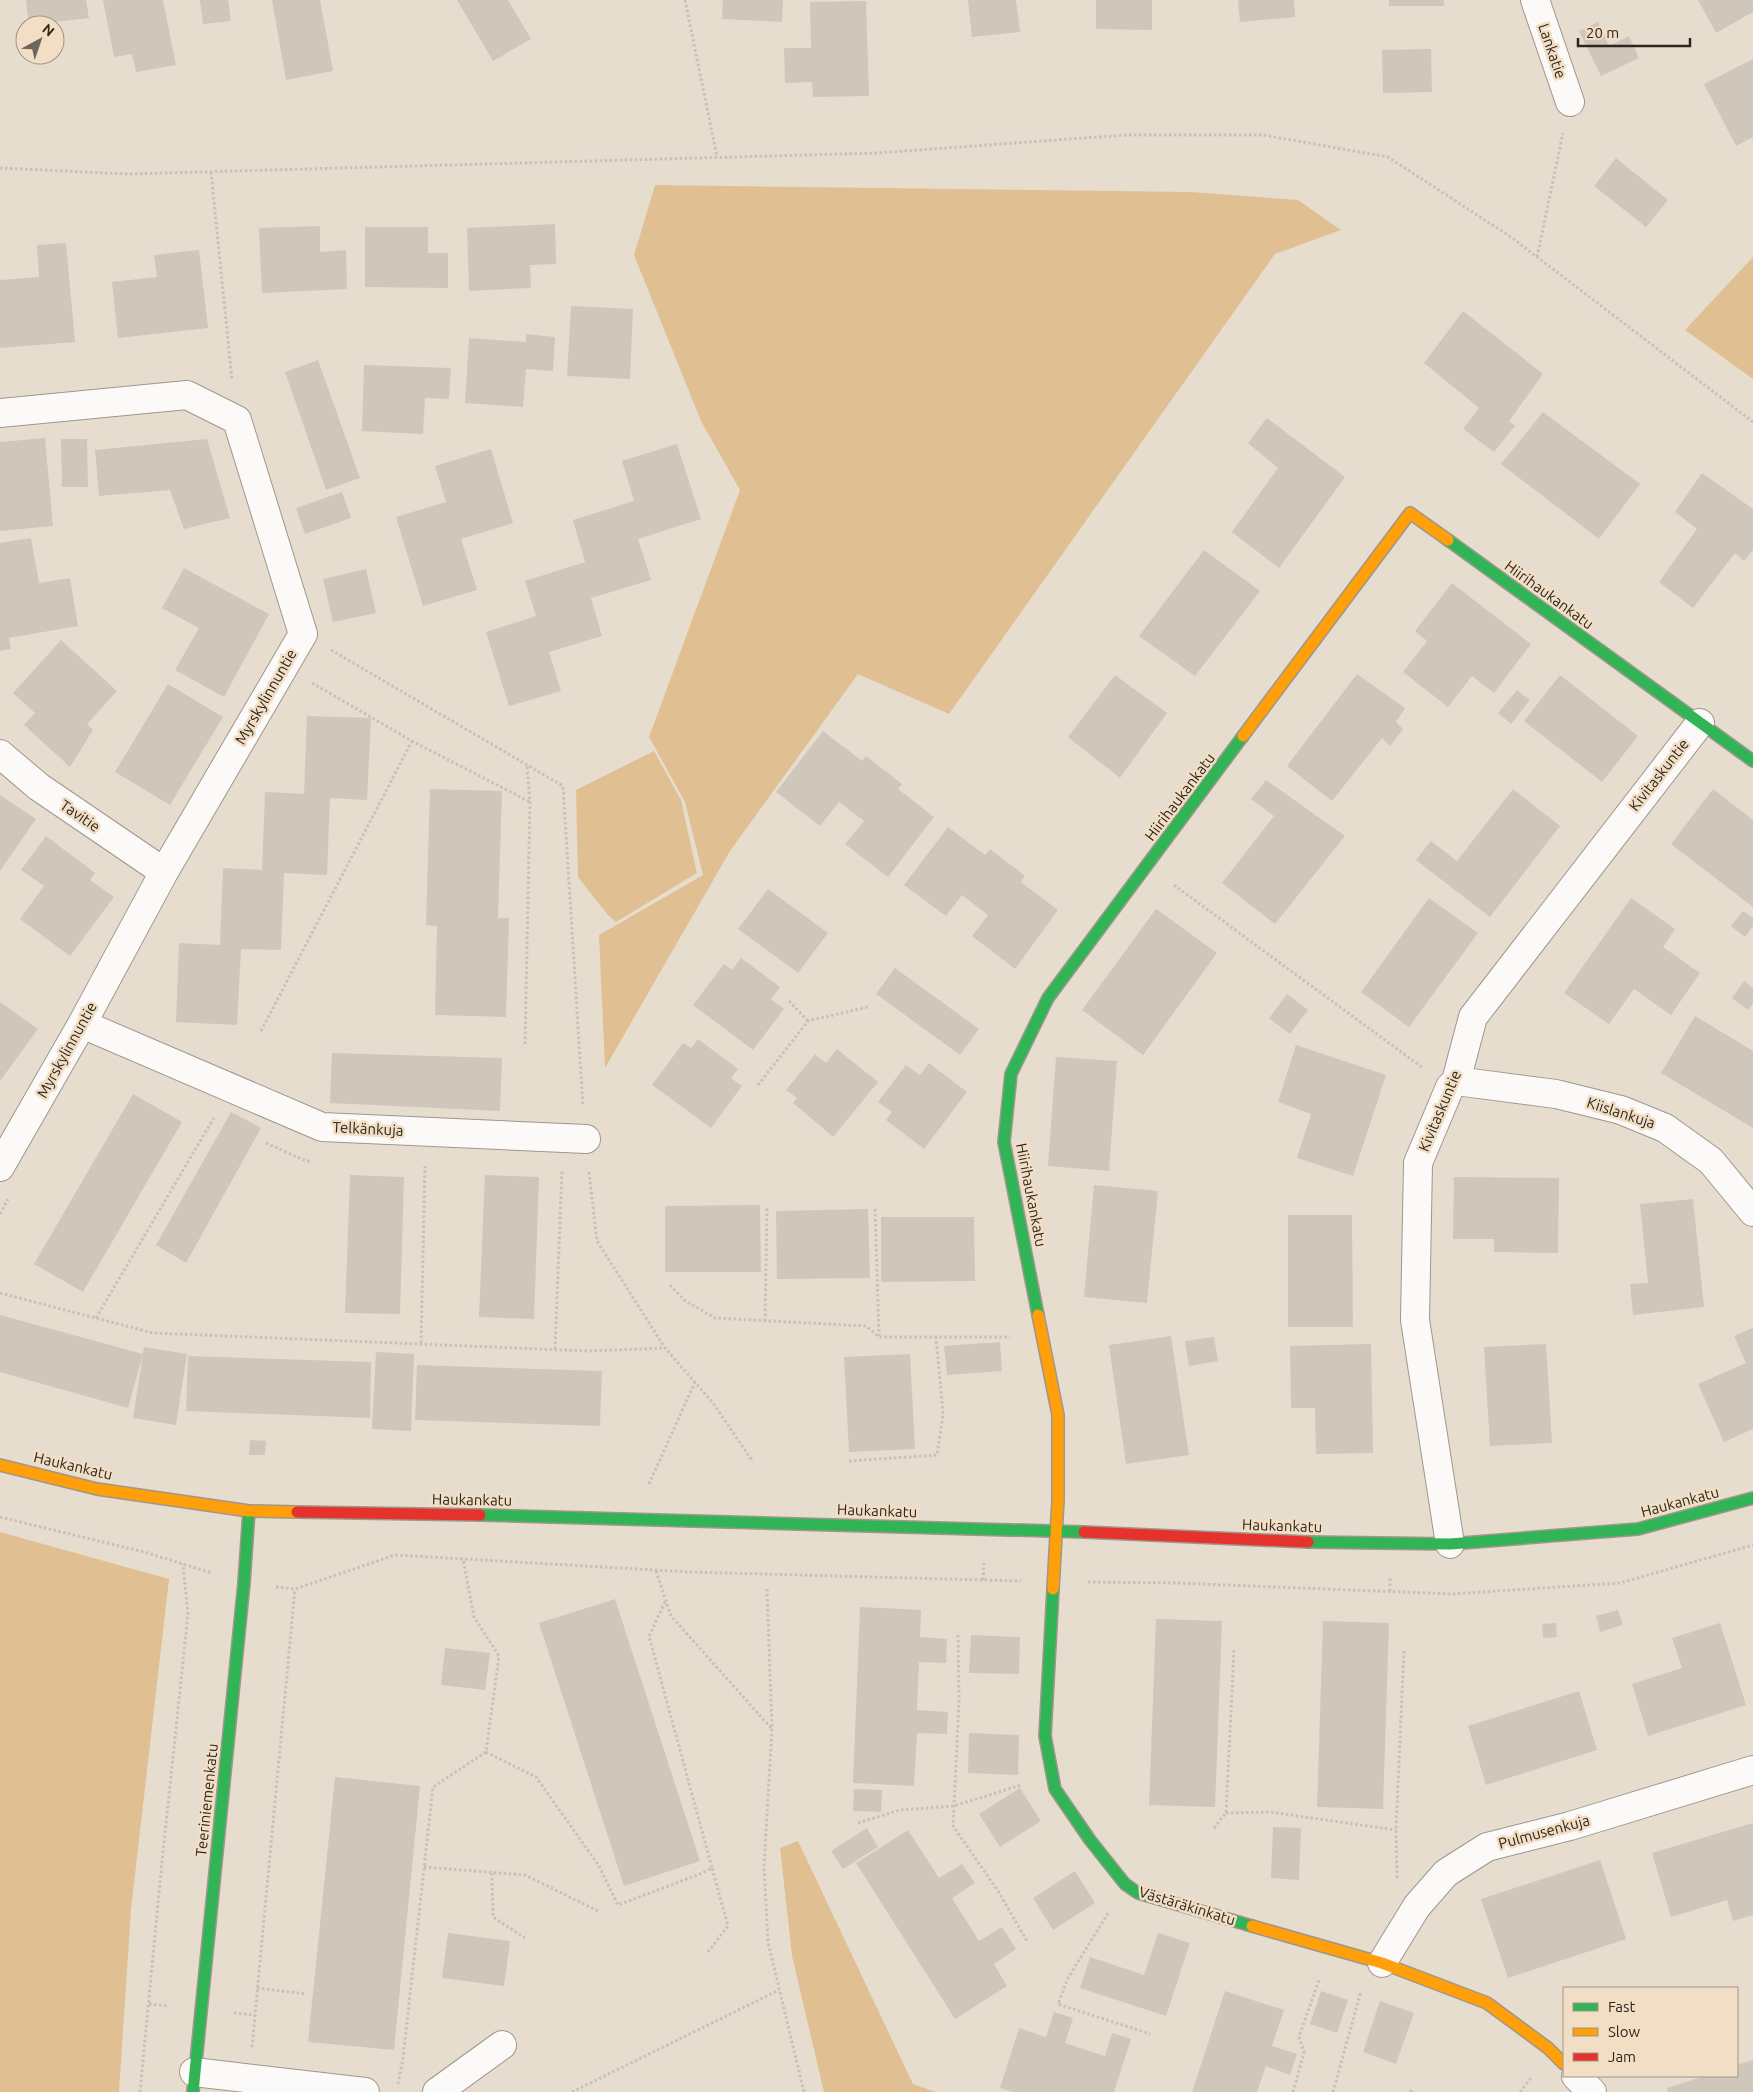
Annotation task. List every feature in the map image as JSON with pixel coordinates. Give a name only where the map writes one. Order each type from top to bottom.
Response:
[{"type":"street","name":"Lankatie","points":[[1534,0],[1570,102]]},
{"type":"street","points":[[0,413],[187,396],[237,420]]},
{"type":"street","name":"Myrskylinnuntie","points":[[4,1150],[82,1024],[164,872],[303,634],[237,420]]},
{"type":"street","name":"Hiirihaukankatu","points":[[1056,1531],[1058,1414],[1004,1142],[1011,1074],[1048,998],[1410,513],[1753,761]]},
{"type":"street","name":"Kivitaskuntie","points":[[1450,1544],[1416,1320],[1418,1163],[1453,1084],[1473,1018],[1700,723]]},
{"type":"street","name":"Tavitie","points":[[0,754],[39,788],[164,872]]},
{"type":"street","name":"Telkänkuja","points":[[82,1024],[322,1127],[586,1139]]},
{"type":"street","name":"Kiislankuja","points":[[1453,1084],[1556,1094],[1621,1110],[1665,1128],[1711,1161],[1753,1212]]},
{"type":"street","name":"Haukankatu","points":[[0,1465],[97,1489],[249,1511],[615,1518],[1056,1531],[1258,1541],[1450,1544],[1638,1529],[1753,1498]]},
{"type":"street","name":"Teeriniemenkatu","points":[[193,2082],[244,1584],[249,1511]]},
{"type":"street","name":"Västäräkinkatu","points":[[1056,1531],[1045,1736],[1055,1789],[1090,1840],[1125,1884],[1138,1893],[1382,1964],[1487,2003],[1548,2048],[1563,2063]]},
{"type":"street","name":"Pulmusenkuja","points":[[1382,1964],[1416,1906],[1446,1873],[1487,1848],[1570,1826],[1753,1770]]},
{"type":"street","points":[[437,2092],[502,2045]]},
{"type":"street","points":[[1577,2077],[1592,2092]]},
{"type":"street","points":[[193,2082],[249,2078],[365,2092]]},
{"type":"path","points":[[685,0],[717,157]]},
{"type":"path","points":[[1537,257],[1570,102]]},
{"type":"path","points":[[0,168],[128,174],[211,172],[877,152],[1125,135],[1263,135],[1388,157],[1511,237],[1753,422]]},
{"type":"path","points":[[211,172],[237,420]]},
{"type":"path","points":[[303,634],[563,786],[586,1139],[597,1241],[665,1348],[713,1403],[753,1462]]},
{"type":"path","points":[[284,666],[412,741],[530,802]]},
{"type":"path","points":[[261,1031],[412,741]]},
{"type":"path","points":[[525,1044],[530,802],[527,765]]},
{"type":"path","points":[[1148,866],[1453,1084]]},
{"type":"path","points":[[788,1001],[808,1021]]},
{"type":"path","points":[[758,1085],[808,1021],[868,1007]]},
{"type":"path","points":[[96,1318],[232,1088]]},
{"type":"path","points":[[421,1344],[425,1166]]},
{"type":"path","points":[[555,1349],[562,1168]]},
{"type":"path","points":[[0,1214],[10,1197]]},
{"type":"path","points":[[765,1321],[767,1207]]},
{"type":"path","points":[[875,1209],[879,1337]]},
{"type":"path","points":[[670,1285],[684,1300],[715,1318],[866,1326],[879,1337],[1043,1337]]},
{"type":"path","points":[[0,1293],[153,1333],[589,1350],[665,1348]]},
{"type":"path","points":[[849,1461],[937,1455],[942,1414],[936,1337]]},
{"type":"path","points":[[648,1487],[695,1382]]},
{"type":"path","points":[[0,1517],[144,1552],[244,1584],[295,1589],[395,1555],[656,1570],[1053,1582],[1176,1582],[1450,1594],[1620,1583],[1753,1545]]},
{"type":"path","points":[[396,2092],[403,2058],[433,1787],[486,1752],[499,1656],[474,1617],[463,1559]]},
{"type":"path","points":[[140,2092],[188,1614],[183,1564]]},
{"type":"path","points":[[656,1570],[671,1616],[772,1729]]},
{"type":"path","points":[[249,2078],[295,1589]]},
{"type":"path","points":[[766,1589],[772,1729],[764,1867],[768,1942],[804,2092]]},
{"type":"path","points":[[666,1600],[648,1636],[728,1926],[708,1952]]},
{"type":"path","points":[[958,1635],[959,1702],[953,1826],[998,1891],[1027,1941]]},
{"type":"path","points":[[1214,1828],[1226,1813],[1234,1649]]},
{"type":"path","points":[[1404,1651],[1396,1830],[1397,1892],[1409,1919]]},
{"type":"path","points":[[486,1752],[536,1777],[599,1866],[618,1904],[712,1868]]},
{"type":"path","points":[[858,1824],[900,1810],[954,1806],[1028,1782]]},
{"type":"path","points":[[1226,1813],[1270,1812],[1396,1830]]},
{"type":"path","points":[[424,1867],[525,1875],[598,1912]]},
{"type":"path","points":[[492,1872],[492,1917],[525,1938]]},
{"type":"path","points":[[1112,1906],[1068,1978],[1058,2004],[1150,2034]]},
{"type":"path","points":[[1292,2092],[1304,2052],[1299,2036],[1320,1977]]},
{"type":"path","points":[[257,1988],[306,1994]]},
{"type":"path","points":[[572,2092],[779,1990]]},
{"type":"path","points":[[1333,2092],[1361,1990]]},
{"type":"shaded area","points":[[655,185],[1191,192],[1298,200],[1341,230],[1275,254],[949,714],[858,674],[730,851],[605,1068],[599,935],[703,875],[685,802],[649,737],[740,490],[701,421],[634,255]]},
{"type":"shaded area","points":[[1753,257],[1753,379],[1685,330]]},
{"type":"shaded area","points":[[654,751],[681,800],[697,873],[616,922],[608,915],[578,877],[576,790]]},
{"type":"shaded area","points":[[0,1532],[169,1579],[131,1910],[119,2092],[0,2092]]},
{"type":"shaded area","points":[[798,1841],[913,2084],[936,2092],[824,2092],[792,1956],[780,1848]]},
{"type":"building","points":[[26,0],[86,0],[89,18],[65,21],[65,15],[28,15]]},
{"type":"building","points":[[103,0],[163,0],[176,65],[136,72],[132,54],[114,57]]},
{"type":"building","points":[[200,0],[228,0],[231,21],[203,24]]},
{"type":"building","points":[[272,0],[320,0],[333,71],[286,80]]},
{"type":"building","points":[[457,0],[508,0],[531,39],[493,61]]},
{"type":"building","points":[[723,0],[783,0],[782,22],[722,19]]},
{"type":"building","points":[[968,0],[1016,0],[1020,32],[972,37]]},
{"type":"building","points":[[1096,0],[1152,0],[1152,30],[1096,29]]},
{"type":"building","points":[[1238,0],[1294,0],[1295,17],[1240,22]]},
{"type":"building","points":[[1389,0],[1444,0],[1444,6],[1389,6]]},
{"type":"building","points":[[1698,0],[1753,0],[1753,12],[1716,33]]},
{"type":"building","points":[[866,1],[869,96],[813,97],[812,82],[785,83],[784,48],[811,48],[810,2]]},
{"type":"building","points":[[1598,22],[1609,46],[1629,36],[1639,58],[1601,76],[1579,31]]},
{"type":"building","points":[[1431,49],[1432,92],[1383,93],[1382,50]]},
{"type":"building","points":[[1753,59],[1753,137],[1736,146],[1704,84]]},
{"type":"building","points":[[1616,158],[1668,200],[1646,227],[1594,186]]},
{"type":"building","points":[[555,224],[556,264],[530,265],[531,288],[469,291],[467,228]]},
{"type":"building","points":[[320,226],[320,252],[346,250],[347,289],[262,293],[259,228]]},
{"type":"building","points":[[365,227],[428,227],[428,253],[448,253],[448,288],[365,287]]},
{"type":"building","points":[[66,243],[75,342],[0,348],[0,280],[39,277],[37,245]]},
{"type":"building","points":[[199,250],[208,328],[118,338],[112,282],[157,277],[154,255]]},
{"type":"building","points":[[571,306],[633,309],[630,379],[567,376]]},
{"type":"building","points":[[1463,311],[1543,374],[1509,421],[1515,426],[1494,452],[1463,429],[1479,408],[1424,363]]},
{"type":"building","points":[[526,334],[555,337],[553,371],[526,369],[523,407],[465,403],[469,338],[526,342]]},
{"type":"building","points":[[318,360],[360,478],[326,490],[285,372]]},
{"type":"building","points":[[364,365],[451,368],[449,399],[425,398],[423,434],[362,431]]},
{"type":"building","points":[[1543,412],[1640,484],[1599,539],[1501,464]]},
{"type":"building","points":[[1267,418],[1345,477],[1279,568],[1232,532],[1278,468],[1248,443]]},
{"type":"building","points":[[45,438],[53,526],[0,531],[0,442]]},
{"type":"building","points":[[61,439],[87,439],[88,487],[62,487]]},
{"type":"building","points":[[207,439],[230,518],[184,529],[170,490],[99,496],[95,450]]},
{"type":"building","points":[[677,444],[701,519],[638,539],[651,580],[591,598],[602,636],[549,652],[561,691],[509,706],[486,632],[536,616],[525,581],[585,562],[573,520],[634,501],[622,461]]},
{"type":"building","points":[[491,449],[513,523],[461,539],[477,590],[423,606],[396,517],[446,502],[435,466]]},
{"type":"building","points":[[1702,473],[1753,509],[1753,550],[1744,561],[1735,553],[1693,608],[1659,582],[1697,529],[1675,512]]},
{"type":"building","points":[[342,492],[351,518],[305,534],[296,508]]},
{"type":"building","points":[[31,538],[39,583],[70,578],[78,626],[9,638],[11,649],[0,651],[0,543]]},
{"type":"building","points":[[1204,550],[1260,591],[1195,676],[1139,636]]},
{"type":"building","points":[[184,568],[269,614],[224,697],[175,670],[199,628],[162,608]]},
{"type":"building","points":[[366,569],[376,613],[333,622],[323,579]]},
{"type":"building","points":[[1452,583],[1531,644],[1494,693],[1472,676],[1448,707],[1403,672],[1427,641],[1415,631]]},
{"type":"building","points":[[61,640],[117,691],[87,724],[93,730],[70,767],[24,725],[35,713],[13,693]]},
{"type":"building","points":[[1357,674],[1405,708],[1396,722],[1403,729],[1390,746],[1382,738],[1332,801],[1287,766]]},
{"type":"building","points":[[1115,675],[1167,713],[1120,778],[1068,737]]},
{"type":"building","points":[[1560,675],[1638,736],[1602,782],[1524,721]]},
{"type":"building","points":[[168,684],[223,717],[170,805],[115,772]]},
{"type":"building","points":[[1517,690],[1530,700],[1511,724],[1498,713]]},
{"type":"building","points":[[307,716],[371,718],[367,800],[330,798],[327,875],[284,873],[281,950],[241,949],[237,1025],[176,1022],[179,943],[220,945],[223,868],[262,870],[265,792],[304,794]]},
{"type":"building","points":[[823,731],[862,761],[866,756],[902,784],[898,789],[934,817],[888,877],[845,844],[864,821],[839,802],[820,826],[776,792]]},
{"type":"building","points":[[1266,780],[1345,836],[1275,924],[1222,883],[1274,816],[1251,799]]},
{"type":"building","points":[[430,789],[502,791],[498,918],[509,918],[506,1017],[435,1015],[437,926],[426,925]]},
{"type":"building","points":[[1513,789],[1560,826],[1490,917],[1416,860],[1431,841],[1457,861]]},
{"type":"building","points":[[1713,789],[1753,820],[1753,907],[1671,844]]},
{"type":"building","points":[[0,795],[36,819],[0,871]]},
{"type":"building","points":[[948,827],[985,855],[990,849],[1025,876],[1021,882],[1058,910],[1015,969],[972,936],[988,915],[962,895],[946,916],[904,885]]},
{"type":"building","points":[[46,836],[95,873],[90,880],[114,897],[70,956],[20,919],[44,886],[21,870]]},
{"type":"building","points":[[768,889],[828,933],[798,973],[738,929]]},
{"type":"building","points":[[1429,898],[1478,933],[1409,1027],[1361,992]]},
{"type":"building","points":[[1631,898],[1675,929],[1663,947],[1700,973],[1671,1015],[1634,989],[1609,1024],[1564,993]]},
{"type":"building","points":[[1156,909],[1217,953],[1143,1055],[1082,1010]]},
{"type":"building","points":[[1743,911],[1753,918],[1753,926],[1745,937],[1731,926]]},
{"type":"building","points":[[741,958],[780,987],[771,999],[784,1009],[753,1050],[693,1005],[724,964],[732,970]]},
{"type":"building","points":[[895,968],[979,1029],[960,1055],[876,994]]},
{"type":"building","points":[[1744,981],[1753,988],[1753,1003],[1748,1010],[1732,998]]},
{"type":"building","points":[[1287,994],[1308,1010],[1290,1034],[1269,1018]]},
{"type":"building","points":[[0,1002],[38,1029],[0,1081]]},
{"type":"building","points":[[1695,1016],[1753,1051],[1753,1128],[1661,1073]]},
{"type":"building","points":[[698,1039],[738,1069],[731,1078],[742,1086],[711,1128],[652,1085],[683,1043],[691,1048]]},
{"type":"building","points":[[1296,1045],[1386,1075],[1353,1176],[1297,1158],[1311,1114],[1278,1102]]},
{"type":"building","points":[[837,1049],[878,1082],[833,1137],[793,1103],[797,1098],[786,1090],[815,1054],[826,1063]]},
{"type":"building","points":[[332,1053],[502,1058],[500,1111],[330,1103]]},
{"type":"building","points":[[1056,1057],[1117,1061],[1109,1171],[1048,1166]]},
{"type":"building","points":[[929,1063],[967,1092],[924,1149],[886,1120],[892,1112],[878,1102],[906,1065],[920,1075]]},
{"type":"building","points":[[133,1094],[182,1122],[83,1292],[34,1264]]},
{"type":"building","points":[[231,1112],[261,1128],[186,1263],[156,1245]]},
{"type":"building","points":[[350,1175],[404,1177],[400,1314],[345,1313]]},
{"type":"building","points":[[485,1175],[539,1177],[534,1319],[479,1317]]},
{"type":"building","points":[[1454,1177],[1559,1178],[1558,1253],[1494,1252],[1494,1239],[1453,1239]]},
{"type":"building","points":[[1094,1185],[1158,1191],[1147,1303],[1084,1297]]},
{"type":"building","points":[[1693,1199],[1704,1307],[1633,1315],[1630,1284],[1648,1283],[1640,1204]]},
{"type":"building","points":[[760,1205],[761,1272],[665,1272],[665,1206]]},
{"type":"building","points":[[868,1209],[870,1278],[777,1279],[776,1211]]},
{"type":"building","points":[[1288,1215],[1352,1215],[1353,1327],[1288,1327]]},
{"type":"building","points":[[881,1217],[974,1217],[975,1281],[881,1282]]},
{"type":"building","points":[[0,1315],[143,1354],[128,1408],[0,1372]]},
{"type":"building","points":[[1753,1328],[1753,1429],[1724,1442],[1698,1384],[1746,1363],[1734,1336]]},
{"type":"building","points":[[1171,1336],[1189,1455],[1126,1464],[1109,1345]]},
{"type":"building","points":[[1214,1337],[1218,1361],[1189,1366],[1185,1341]]},
{"type":"building","points":[[1000,1342],[1002,1371],[947,1375],[944,1346]]},
{"type":"building","points":[[1371,1344],[1373,1453],[1316,1454],[1315,1408],[1291,1408],[1290,1346]]},
{"type":"building","points":[[1546,1344],[1552,1443],[1490,1446],[1484,1347]]},
{"type":"building","points":[[144,1347],[187,1354],[176,1425],[133,1418]]},
{"type":"building","points":[[376,1352],[414,1354],[411,1431],[372,1429]]},
{"type":"building","points":[[910,1354],[915,1449],[849,1452],[844,1357]]},
{"type":"building","points":[[188,1356],[371,1362],[370,1418],[186,1411]]},
{"type":"building","points":[[417,1365],[602,1371],[600,1426],[415,1420]]},
{"type":"building","points":[[250,1440],[266,1441],[265,1455],[249,1455]]},
{"type":"building","points":[[615,1599],[700,1861],[624,1886],[539,1623]]},
{"type":"building","points":[[860,1607],[921,1610],[920,1637],[947,1639],[946,1663],[919,1662],[917,1710],[948,1712],[947,1734],[917,1733],[914,1786],[853,1783]]},
{"type":"building","points":[[1618,1610],[1623,1625],[1600,1632],[1596,1616]]},
{"type":"building","points":[[1156,1619],[1222,1621],[1215,1807],[1149,1805]]},
{"type":"building","points":[[1323,1621],[1389,1623],[1383,1809],[1317,1807]]},
{"type":"building","points":[[1556,1623],[1557,1637],[1543,1638],[1542,1624]]},
{"type":"building","points":[[1720,1623],[1746,1705],[1648,1736],[1632,1684],[1682,1668],[1672,1638]]},
{"type":"building","points":[[971,1635],[1020,1637],[1019,1674],[969,1673]]},
{"type":"building","points":[[445,1648],[490,1653],[485,1690],[441,1685]]},
{"type":"building","points":[[1579,1691],[1597,1750],[1486,1785],[1468,1726]]},
{"type":"building","points":[[969,1733],[1019,1735],[1018,1775],[968,1773]]},
{"type":"building","points":[[335,1777],[420,1786],[394,2050],[308,2042]]},
{"type":"building","points":[[1020,1788],[1041,1821],[1000,1847],[979,1814]]},
{"type":"building","points":[[854,1789],[882,1790],[881,1812],[853,1811]]},
{"type":"building","points":[[1753,1823],[1753,1915],[1733,1921],[1727,1900],[1671,1917],[1652,1853]]},
{"type":"building","points":[[1273,1827],[1301,1828],[1299,1880],[1271,1878]]},
{"type":"building","points":[[867,1828],[878,1847],[843,1869],[831,1851]]},
{"type":"building","points":[[908,1830],[939,1878],[962,1864],[975,1883],[952,1898],[979,1941],[1002,1927],[1016,1949],[994,1964],[1007,1986],[955,2019],[856,1863]]},
{"type":"building","points":[[1600,1860],[1626,1939],[1508,1978],[1481,1899]]},
{"type":"building","points":[[1075,1871],[1095,1903],[1053,1930],[1033,1898]]},
{"type":"building","points":[[448,1933],[510,1941],[504,1986],[442,1978]]},
{"type":"building","points":[[1158,1933],[1190,1943],[1166,2016],[1080,1988],[1090,1957],[1144,1975]]},
{"type":"building","points":[[1225,1991],[1284,2010],[1272,2046],[1297,2054],[1290,2075],[1266,2066],[1257,2092],[1192,2092]]},
{"type":"building","points":[[1321,1991],[1348,2000],[1337,2033],[1310,2024]]},
{"type":"building","points":[[1380,2001],[1414,2013],[1396,2064],[1363,2052]]},
{"type":"building","points":[[1054,2012],[1073,2018],[1065,2043],[1105,2056],[1112,2033],[1131,2039],[1114,2092],[1013,2092],[1000,2088],[1019,2028],[1046,2037]]},
{"type":"building","points":[[1753,2060],[1753,2092],[1668,2092],[1667,2088],[1701,2077],[1738,2077],[1738,2065]]},
{"type":"traffic: fast","points":[[1448,540],[1753,761]]},
{"type":"traffic: fast","points":[[1038,1315],[1004,1142],[1011,1074],[1048,998],[1243,736]]},
{"type":"traffic: fast","points":[[1308,1542],[1450,1544],[1638,1529],[1753,1498]]},
{"type":"traffic: fast","points":[[193,2092],[244,1583],[249,1511]]},
{"type":"traffic: fast","points":[[480,1515],[1084,1532]]},
{"type":"traffic: fast","points":[[1053,1589],[1045,1736],[1055,1789],[1090,1840],[1125,1884],[1138,1893],[1252,1926]]},
{"type":"traffic: slow","points":[[1243,736],[1410,513],[1448,540]]},
{"type":"traffic: slow","points":[[1038,1315],[1058,1415],[1058,1500],[1053,1589]]},
{"type":"traffic: slow","points":[[0,1465],[97,1489],[249,1511],[297,1512]]},
{"type":"traffic: slow","points":[[1252,1926],[1382,1963],[1487,2003],[1548,2048],[1563,2063]]},
{"type":"traffic: jam","points":[[297,1512],[480,1515]]},
{"type":"traffic: jam","points":[[1084,1532],[1308,1542]]}]
